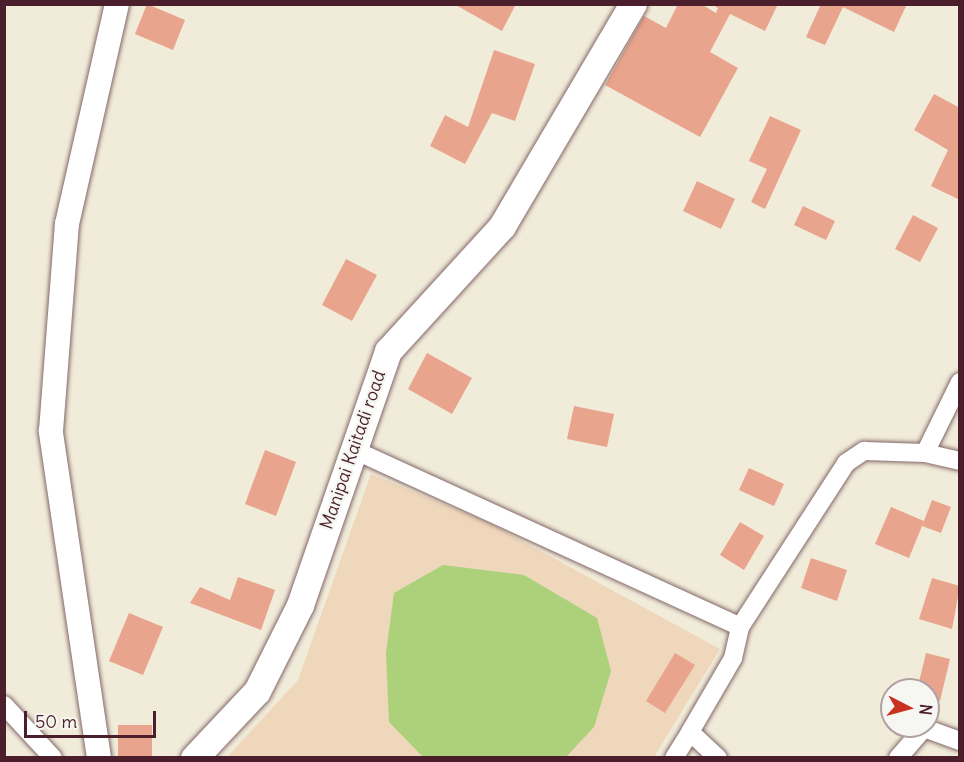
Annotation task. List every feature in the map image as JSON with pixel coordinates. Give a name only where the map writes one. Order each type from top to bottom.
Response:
[{"type":"main road","name":"Manipai Kaitadi road","points":[[194,758],[257,691],[303,596],[352,449],[388,351],[502,226],[633,4]]},
{"type":"street","points":[[99,758],[51,431],[67,224],[117,4]]},
{"type":"street","points":[[925,453],[960,382]]},
{"type":"street","points":[[352,449],[740,627]]},
{"type":"street","points":[[674,758],[733,658],[740,627],[846,463],[864,451],[925,453],[960,461]]},
{"type":"street","points":[[4,705],[53,758]]},
{"type":"street","points":[[898,758],[924,728],[960,741]]},
{"type":"street","points":[[690,732],[718,758]]},
{"type":"shaded area","points":[[371,474],[491,524],[720,649],[654,757],[226,758],[298,680]]},
{"type":"green space","points":[[443,565],[524,575],[597,618],[611,671],[594,727],[566,757],[423,757],[389,722],[386,653],[394,593]]},
{"type":"building","points":[[147,4],[185,20],[173,50],[135,34]]},
{"type":"building","points":[[454,4],[516,4],[502,31]]},
{"type":"building","points":[[678,4],[701,4],[716,13],[718,8],[711,4],[778,4],[765,31],[730,14],[710,52],[738,68],[700,137],[605,85],[644,16],[666,28]]},
{"type":"building","points":[[821,4],[907,4],[894,32],[843,7],[825,45],[806,37]]},
{"type":"building","points":[[494,50],[535,64],[515,121],[492,113],[465,164],[430,146],[445,115],[468,127]]},
{"type":"building","points":[[934,94],[960,108],[960,200],[931,186],[948,150],[914,130]]},
{"type":"building","points":[[770,116],[801,130],[765,209],[751,202],[767,169],[749,161]]},
{"type":"building","points":[[697,181],[735,199],[721,229],[683,211]]},
{"type":"building","points":[[803,206],[835,221],[826,240],[794,225]]},
{"type":"building","points":[[913,215],[938,228],[920,262],[895,249]]},
{"type":"building","points":[[346,259],[377,275],[352,321],[322,305]]},
{"type":"building","points":[[427,353],[472,378],[452,414],[408,389]]},
{"type":"building","points":[[574,406],[614,414],[607,447],[567,439]]},
{"type":"building","points":[[265,450],[296,462],[276,516],[245,504]]},
{"type":"building","points":[[749,468],[784,484],[774,506],[739,490]]},
{"type":"building","points":[[932,500],[951,507],[941,533],[922,526]]},
{"type":"building","points":[[891,507],[924,521],[909,558],[875,544]]},
{"type":"building","points":[[740,522],[764,536],[744,570],[720,555]]},
{"type":"building","points":[[811,558],[847,570],[837,601],[801,588]]},
{"type":"building","points":[[238,577],[275,590],[261,630],[190,603],[200,587],[230,600]]},
{"type":"building","points":[[932,578],[960,586],[952,629],[919,619]]},
{"type":"building","points":[[129,613],[163,627],[143,675],[109,661]]},
{"type":"building","points":[[675,653],[695,665],[665,713],[646,701]]},
{"type":"building","points":[[926,653],[950,659],[940,701],[940,678],[920,678]]},
{"type":"building","points":[[118,725],[152,725],[152,758],[118,758]]}]
